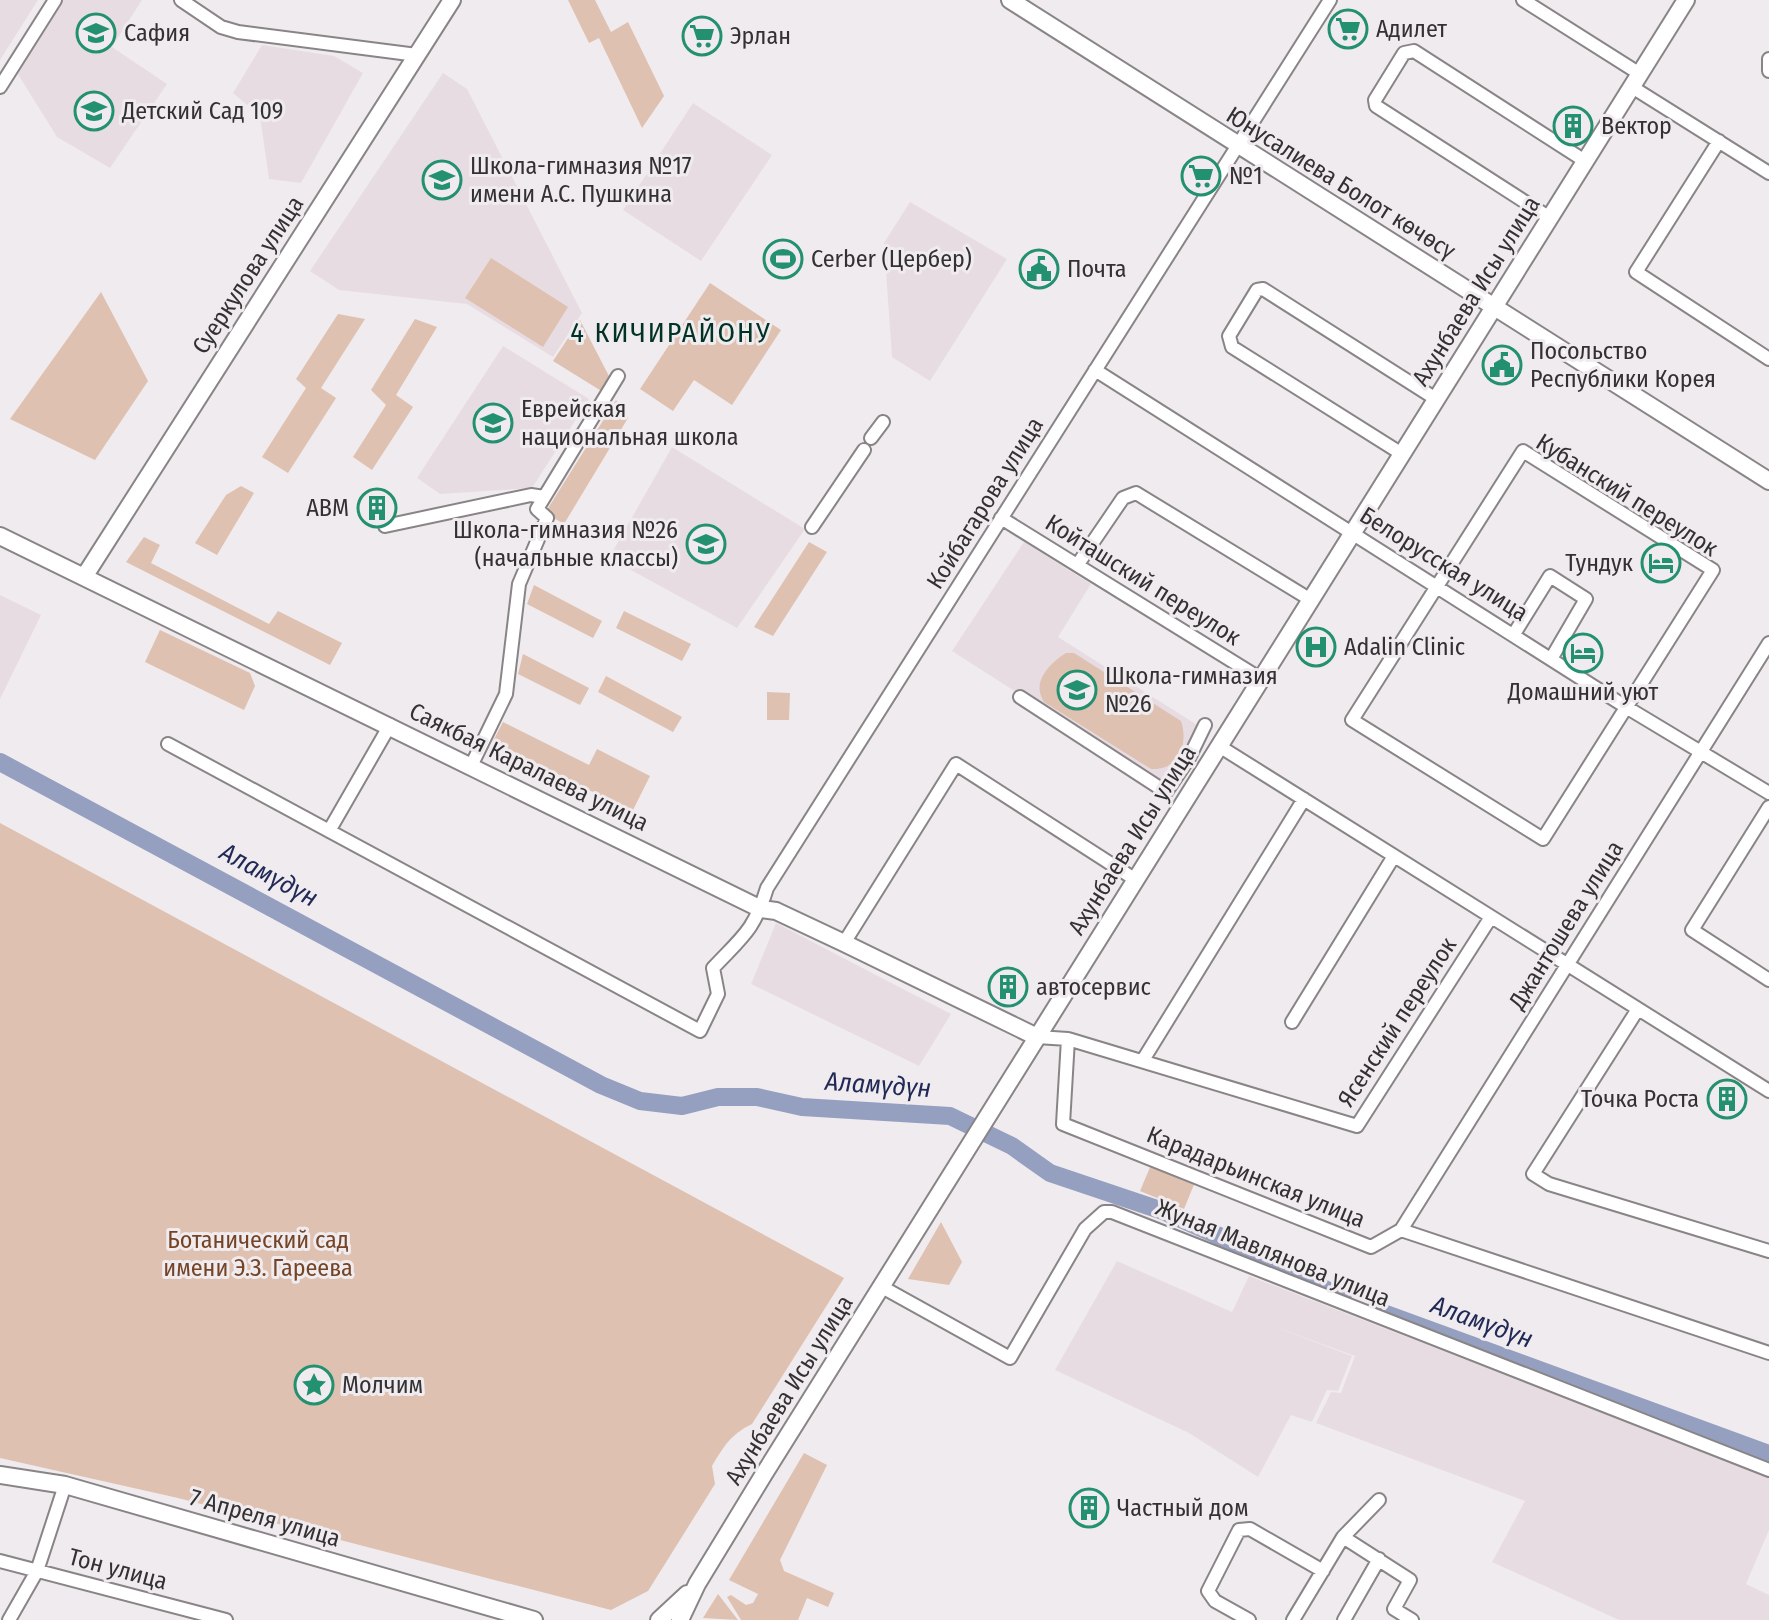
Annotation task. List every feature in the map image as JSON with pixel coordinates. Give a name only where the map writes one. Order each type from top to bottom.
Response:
[{"type":"main road","name":"Суеркулова улица","points":[[84,577],[452,0]]},
{"type":"main road","name":"Юнусалиева Болот көчөсү","points":[[1010,0],[1769,481]]},
{"type":"main road","name":"Ахунбаева Исы улица","points":[[680,1620],[697,1584],[1686,0]]},
{"type":"main road","name":"Саякбая Каралаева улица","points":[[0,536],[472,764],[761,909],[776,911],[1037,1037]]},
{"type":"main road","name":"7 Апреля улица","points":[[0,1475],[65,1485],[534,1620]]},
{"type":"main road","name":"Ахунбаева Исы улица","points":[[659,1620],[697,1584]]},
{"type":"main road","points":[[689,1620],[697,1584]]},
{"type":"street","points":[[0,87],[55,0]]},
{"type":"street","points":[[181,0],[221,27],[238,32],[417,55]]},
{"type":"street","name":"Койбагарова улица","points":[[329,831],[700,1031],[718,994],[713,968],[743,941],[761,909],[767,888],[1330,0]]},
{"type":"street","points":[[1523,0],[1719,141],[1769,173]]},
{"type":"street","points":[[1550,218],[1376,106],[1375,100],[1404,53],[1414,51],[1585,161]]},
{"type":"street","points":[[1769,59],[1769,71]]},
{"type":"street","points":[[1719,141],[1636,272],[1769,359]]},
{"type":"street","points":[[1402,454],[1232,347],[1229,336],[1257,290],[1263,289],[1436,399]]},
{"type":"street","name":"Белорусская улица","points":[[1095,370],[1626,707],[1769,793]]},
{"type":"street","points":[[472,764],[506,694],[519,584],[547,518],[537,509],[618,376]]},
{"type":"street","points":[[871,438],[883,422]]},
{"type":"street","points":[[812,527],[864,450]]},
{"type":"street","name":"Кубанский переулок","points":[[1523,451],[1713,570],[1543,839],[1352,720],[1438,585],[1523,451]]},
{"type":"street","points":[[1078,564],[1123,498],[1136,493],[1311,600]]},
{"type":"street","points":[[385,526],[531,495],[544,497]]},
{"type":"street","name":"Койташский переулок","points":[[1001,518],[1261,679]]},
{"type":"street","points":[[1514,634],[1550,576],[1586,599],[1551,659]]},
{"type":"street","name":"Джантошева улица","points":[[1401,1230],[1769,643]]},
{"type":"street","points":[[1020,697],[1166,792],[1189,758],[1205,725]]},
{"type":"street","points":[[168,744],[329,831],[390,725]]},
{"type":"street","points":[[1219,746],[1769,1091]]},
{"type":"street","points":[[844,943],[956,764],[1136,880]]},
{"type":"street","points":[[1143,1060],[1304,799]]},
{"type":"street","points":[[1769,807],[1692,930],[1769,980]]},
{"type":"street","points":[[1292,1022],[1394,856]]},
{"type":"street","name":"Ясенский переулок","points":[[1068,1039],[1357,1126],[1491,917]]},
{"type":"street","points":[[1638,1009],[1536,1167],[1535,1178],[1769,1251]]},
{"type":"street","points":[[1037,1037],[1068,1039]]},
{"type":"street","name":"Карадарьинская улица","points":[[1068,1039],[1063,1124],[1371,1247],[1401,1230]]},
{"type":"street","name":"Жуная Мавлянова улица","points":[[882,1287],[1010,1358],[1085,1229],[1104,1212],[1112,1212],[1769,1470]]},
{"type":"street","points":[[1401,1230],[1769,1353]]},
{"type":"street","points":[[9,1620],[37,1571],[65,1485]]},
{"type":"street","points":[[1293,1620],[1343,1537],[1379,1500]]},
{"type":"street","points":[[1249,1620],[1215,1601],[1208,1591],[1239,1530],[1250,1529],[1323,1571]]},
{"type":"street","points":[[1343,1537],[1410,1580],[1394,1609],[1412,1620]]},
{"type":"street","points":[[1344,1620],[1379,1559]]},
{"type":"street","name":"Тон улица","points":[[0,1561],[217,1619]]},
{"type":"shaded area","points":[[0,0],[38,0],[0,60]]},
{"type":"shaded area","name":"Детский Сад 109","points":[[62,0],[142,0],[112,47],[167,84],[110,168],[57,137],[16,71]]},
{"type":"shaded area","points":[[262,45],[334,56],[363,73],[301,183],[269,179],[260,116],[233,93]]},
{"type":"shaded area","name":"Школа-гимназия №17 имени А.С. Пушкина","points":[[443,73],[467,89],[582,313],[553,357],[467,304],[339,290],[310,271]]},
{"type":"shaded area","points":[[693,103],[772,155],[701,261],[623,210]]},
{"type":"shaded area","points":[[910,202],[1007,259],[930,381],[892,357],[884,243]]},
{"type":"shaded area","points":[[503,346],[589,399],[532,488],[440,494],[417,478]]},
{"type":"shaded area","name":"Школа-гимназия №26 (начальные классы)","points":[[672,447],[805,529],[737,628],[609,558]]},
{"type":"shaded area","name":"Школа-гимназия №26","points":[[1024,542],[1091,584],[1058,637],[1202,728],[1165,787],[952,651]]},
{"type":"shaded area","points":[[0,595],[41,615],[0,699]]},
{"type":"shaded area","points":[[776,923],[951,1014],[919,1066],[751,984]]},
{"type":"shaded area","points":[[1117,1261],[1232,1312],[1249,1276],[1769,1477],[1769,1530],[1746,1584],[1769,1595],[1769,1620],[1619,1620],[1492,1562],[1525,1501],[1316,1423],[1331,1392],[1341,1393],[1355,1356],[1253,1319],[1352,1356],[1338,1391],[1327,1390],[1312,1422],[1291,1415],[1258,1477],[1189,1433],[1055,1370]]},
{"type":"green space","points":[[568,0],[595,0],[611,32],[628,22],[664,96],[642,128],[599,38],[589,43]]},
{"type":"green space","points":[[491,258],[568,307],[543,347],[465,298]]},
{"type":"green space","points":[[710,283],[781,330],[732,405],[694,380],[673,411],[640,389]]},
{"type":"green space","points":[[101,292],[148,381],[95,460],[10,419]]},
{"type":"green space","points":[[338,314],[365,319],[321,388],[336,398],[288,473],[262,457],[306,388],[296,379]]},
{"type":"green space","points":[[415,319],[437,327],[396,395],[413,407],[372,470],[353,457],[386,405],[371,390]]},
{"type":"green space","points":[[580,320],[611,380],[603,392],[553,361]]},
{"type":"green space","points":[[616,400],[628,418],[564,524],[545,513]]},
{"type":"green space","points":[[241,486],[254,493],[217,555],[195,543],[226,495]]},
{"type":"green space","points":[[144,537],[160,545],[151,563],[269,624],[278,611],[342,643],[330,665],[126,562]]},
{"type":"green space","points":[[809,542],[827,552],[773,636],[754,627]]},
{"type":"green space","points":[[534,585],[602,621],[593,638],[527,604]]},
{"type":"green space","points":[[624,611],[691,644],[682,661],[616,628]]},
{"type":"green space","points":[[160,630],[250,673],[255,686],[244,710],[145,662]]},
{"type":"green space","points":[[1066,653],[1074,653],[1181,721],[1182,747],[1174,761],[1168,766],[1151,769],[1044,702],[1040,687],[1044,674]]},
{"type":"green space","points":[[523,654],[589,688],[580,705],[518,674]]},
{"type":"green space","points":[[606,676],[682,717],[673,732],[598,692]]},
{"type":"green space","points":[[767,692],[790,693],[789,720],[767,720]]},
{"type":"green space","points":[[503,722],[589,765],[597,749],[650,776],[632,812],[493,741]]},
{"type":"green space","name":"Ботанический сад имени Э.З. Гареева","points":[[0,823],[844,1278],[752,1424],[733,1436],[716,1459],[712,1466],[715,1484],[648,1591],[611,1610],[178,1498],[0,1458]]},
{"type":"green space","points":[[1151,1165],[1195,1182],[1184,1209],[1140,1191]]},
{"type":"green space","points":[[941,1222],[962,1262],[949,1285],[908,1279]]},
{"type":"green space","points":[[804,1453],[827,1465],[780,1560],[784,1571],[834,1593],[828,1607],[807,1598],[798,1620],[741,1620],[727,1597],[731,1595],[746,1605],[753,1603],[758,1594],[729,1580]]},
{"type":"green space","points":[[718,1594],[738,1620],[703,1618]]},
{"type":"waterway","name":"Аламүдүн","points":[[0,762],[601,1085],[640,1101],[682,1106],[718,1097],[757,1097],[802,1107],[950,1116],[1012,1146],[1050,1173],[1163,1211],[1264,1256],[1343,1299]]},
{"type":"waterway","name":"Аламүдүн","points":[[1375,1310],[1769,1454]]},
{"type":"place","name":"Адилет","points":[[1348,29]]},
{"type":"place","name":"Сафия","points":[[96,33]]},
{"type":"place","name":"Эрлан","points":[[702,36]]},
{"type":"place","name":"Детский Сад 109","points":[[94,111]]},
{"type":"place","name":"Вектор","points":[[1573,126]]},
{"type":"place","name":"№1","points":[[1201,176]]},
{"type":"place","name":"Школа-гимназия №17 имени А.С. Пушкина","points":[[442,180]]},
{"type":"place","name":"Cerber (Цербер)","points":[[783,259]]},
{"type":"place","name":"Почта","points":[[1039,269]]},
{"type":"place","name":"Посольство Республики Корея","points":[[1502,365]]},
{"type":"place","name":"Еврейская национальная школа","points":[[493,423]]},
{"type":"place","name":"ABM","points":[[377,508]]},
{"type":"place","name":"Школа-гимназия №26 (начальные классы)","points":[[706,544]]},
{"type":"place","name":"Тундук","points":[[1661,563]]},
{"type":"place","name":"Adalin Clinic","points":[[1316,647]]},
{"type":"place","name":"Домашний уют","points":[[1583,653]]},
{"type":"place","name":"Школа-гимназия №26","points":[[1077,690]]},
{"type":"place","name":"автосервис","points":[[1008,987]]},
{"type":"place","name":"Точка Роста","points":[[1727,1099]]},
{"type":"place","name":"Молчим","points":[[314,1385]]},
{"type":"place","name":"Частный дом","points":[[1089,1508]]},
{"type":"district","name":"4 КИЧИРАЙОНУ","points":[[671,332]]}]
